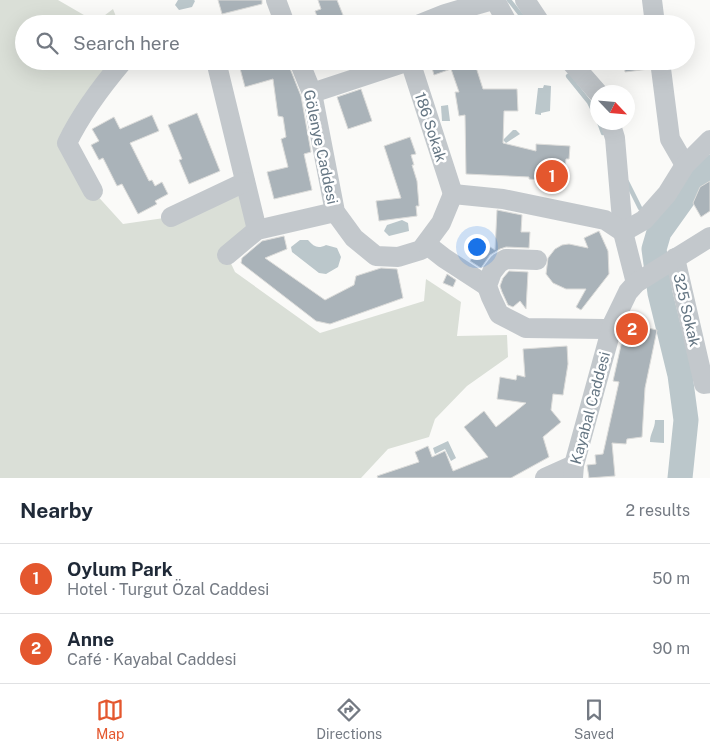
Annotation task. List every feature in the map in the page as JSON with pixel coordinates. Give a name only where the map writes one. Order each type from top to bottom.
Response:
[{"type":"street","points":[[442,15],[494,0],[503,15]]},
{"type":"street","points":[[525,0],[535,15]]},
{"type":"street","points":[[652,0],[654,15]]},
{"type":"street","points":[[94,191],[67,143],[98,90],[115,70]]},
{"type":"street","points":[[218,70],[257,230]]},
{"type":"street","name":"Gölenye Caddesi","points":[[303,70],[312,93],[335,212],[354,238],[376,256],[398,257],[421,250],[441,223],[453,194]]},
{"type":"street","points":[[312,93],[382,70]]},
{"type":"street","name":"186 Sokak","points":[[412,70],[453,194]]},
{"type":"street","points":[[567,70],[590,85]]},
{"type":"street","points":[[578,70],[591,85]]},
{"type":"street","points":[[661,70],[670,139],[685,165]]},
{"type":"street","points":[[613,132],[623,232],[639,281]]},
{"type":"street","points":[[623,232],[644,220],[667,194],[685,165],[710,140]]},
{"type":"street","points":[[171,217],[245,182]]},
{"type":"street","points":[[453,194],[503,199],[605,220],[623,232]]},
{"type":"street","points":[[227,255],[257,230],[335,212]]},
{"type":"street","name":"Kayabal Caddesi","points":[[573,471],[613,323],[628,292],[639,281],[710,237]]},
{"type":"street","points":[[426,244],[488,286]]},
{"type":"street","name":"325 Sokak","points":[[675,258],[704,384],[710,383]]},
{"type":"street","points":[[537,260],[506,259],[499,263],[492,272],[488,286],[499,314],[526,328],[604,329]]},
{"type":"street","points":[[545,478],[573,471]]},
{"type":"shaded area","points":[[0,0],[58,0],[84,15],[15,15],[15,70],[117,70],[67,143],[93,191],[123,224],[171,217],[245,182],[257,230],[227,255],[235,272],[320,333],[424,301],[426,279],[461,302],[457,336],[507,335],[508,357],[467,386],[435,419],[429,437],[388,449],[361,478],[0,478]]},
{"type":"shaded area","points":[[178,0],[195,1],[192,7],[179,10],[175,5]]},
{"type":"shaded area","points":[[113,9],[115,15],[105,15]]},
{"type":"shaded area","points":[[544,85],[551,86],[550,111],[541,113],[541,115],[535,114],[538,88],[543,88]]},
{"type":"shaded area","points":[[448,105],[450,121],[442,121],[441,106]]},
{"type":"shaded area","points":[[513,130],[520,134],[506,143],[503,140]]},
{"type":"shaded area","points":[[402,220],[408,223],[409,231],[389,236],[384,231],[387,225]]},
{"type":"shaded area","points":[[300,240],[308,240],[316,247],[326,245],[337,248],[341,257],[338,267],[326,274],[319,273],[292,252],[291,247]]},
{"type":"shaded area","points":[[655,420],[664,420],[664,443],[650,442]]},
{"type":"shaded area","points":[[448,441],[456,458],[451,461],[445,449],[435,454],[433,448]]},
{"type":"building","points":[[218,0],[262,0],[262,4],[222,14]]},
{"type":"building","points":[[318,0],[337,0],[343,15],[317,15],[315,11],[321,9]]},
{"type":"building","points":[[240,70],[291,70],[301,96],[311,152],[304,154],[312,190],[274,199],[267,172],[288,167],[281,139],[286,137],[283,117],[278,116],[273,79],[245,87]]},
{"type":"building","points":[[433,70],[448,70],[434,75]]},
{"type":"building","points":[[451,70],[477,70],[483,89],[517,89],[518,111],[504,111],[503,143],[536,151],[536,144],[570,146],[569,159],[566,159],[563,183],[529,179],[529,177],[466,174],[465,115],[459,116],[455,92],[459,92]]},
{"type":"building","points":[[625,70],[641,70],[625,72]]},
{"type":"building","points":[[361,89],[372,121],[348,129],[337,97]]},
{"type":"building","points":[[197,113],[220,171],[189,184],[179,160],[182,159],[168,125]]},
{"type":"building","points":[[152,115],[159,131],[130,143],[149,181],[152,180],[155,186],[162,182],[168,194],[155,201],[157,204],[138,214],[122,184],[117,186],[103,158],[99,160],[91,145],[99,141],[92,129],[114,117],[120,129]]},
{"type":"building","points":[[410,137],[416,154],[411,155],[417,181],[419,206],[416,206],[417,216],[379,221],[376,201],[401,198],[384,146]]},
{"type":"building","points":[[710,181],[710,211],[701,217],[693,203],[700,187]]},
{"type":"building","points":[[497,210],[522,215],[521,232],[530,232],[529,248],[506,247],[500,249],[490,255],[481,268],[470,261],[482,242],[495,250]]},
{"type":"building","points":[[599,231],[608,251],[609,274],[581,310],[576,307],[586,289],[566,289],[553,283],[546,274],[548,258],[555,249],[562,245],[569,244],[588,248],[584,238]]},
{"type":"building","points":[[284,236],[287,249],[265,258],[325,300],[354,285],[356,276],[381,268],[397,269],[403,298],[330,324],[316,321],[241,263],[242,258],[262,241]]},
{"type":"building","points":[[509,271],[528,272],[526,309],[520,301],[513,307],[508,305],[502,292],[500,286],[503,278]]},
{"type":"building","points":[[447,274],[456,280],[453,287],[443,283]]},
{"type":"building","points":[[626,323],[657,330],[645,388],[642,437],[627,439],[626,444],[612,443],[615,476],[589,478],[587,465],[596,464],[595,455],[603,454],[619,382],[613,381]]},
{"type":"building","points":[[567,346],[568,364],[563,395],[553,394],[551,410],[561,422],[543,437],[549,457],[511,478],[378,478],[377,476],[419,462],[415,452],[428,446],[432,457],[445,451],[453,471],[488,457],[464,427],[484,411],[496,427],[526,403],[497,399],[500,377],[516,380],[517,375],[525,377],[523,349]]},
{"type":"waterway","points":[[509,0],[521,15]]},
{"type":"waterway","points":[[568,76],[590,104]]},
{"type":"waterway","points":[[680,478],[686,420],[680,375],[660,293],[654,249],[659,232],[699,176],[710,167]]},
{"type":"waterway","points":[[627,182],[640,208]]},
{"type":"waterway","points":[[650,229],[656,242]]},
{"type":"place","name":"Oylum Park","points":[[552,176]]},
{"type":"place","name":"Anne","points":[[632,329]]}]
